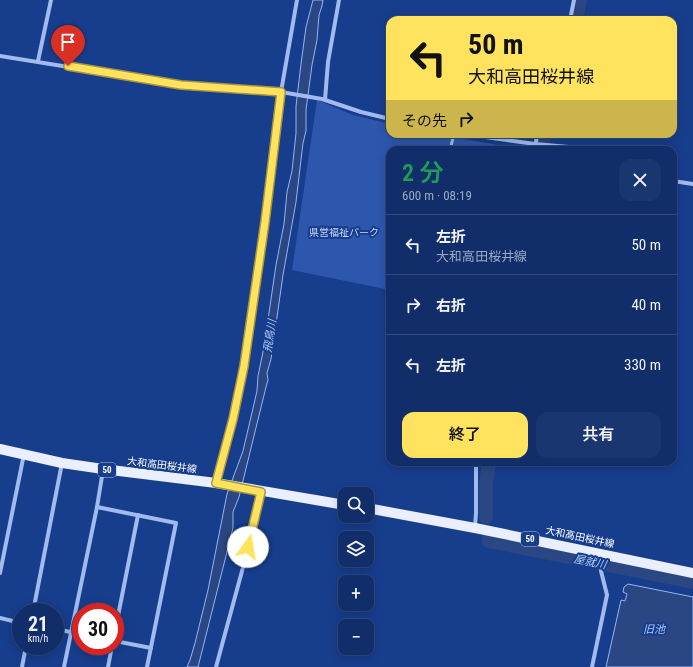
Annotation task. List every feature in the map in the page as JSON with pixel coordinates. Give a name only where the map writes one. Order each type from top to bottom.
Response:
[{"type":"main road","name":"大和高田桜井線","points":[[0,449],[62,463],[218,484],[338,504]]},
{"type":"main road","name":"大和高田桜井線","points":[[374,509],[474,528],[603,558],[693,573]]},
{"type":"street","points":[[38,61],[51,0]]},
{"type":"street","points":[[218,484],[244,366],[297,0]]},
{"type":"street","points":[[324,100],[328,62],[339,0]]},
{"type":"street","points":[[571,16],[574,0]]},
{"type":"street","points":[[0,56],[181,85],[283,92],[324,100],[386,118]]},
{"type":"street","points":[[493,138],[558,146]]},
{"type":"street","points":[[536,144],[537,138]]},
{"type":"street","points":[[677,182],[693,184]]},
{"type":"street","points":[[0,573],[24,454]]},
{"type":"street","points":[[35,603],[62,463]]},
{"type":"street","points":[[474,528],[476,513],[476,466]]},
{"type":"street","points":[[64,667],[97,507],[103,469]]},
{"type":"street","points":[[216,667],[245,560],[259,491]]},
{"type":"street","points":[[97,507],[176,523],[147,667]]},
{"type":"street","points":[[121,603],[138,515]]},
{"type":"street","points":[[592,667],[607,595],[601,571],[603,558]]},
{"type":"street","points":[[0,618],[12,621]]},
{"type":"street","points":[[64,631],[71,632]]},
{"type":"street","points":[[124,643],[151,648]]},
{"type":"street","points":[[22,667],[24,655]]},
{"type":"street","points":[[108,667],[110,655]]},
{"type":"green space","name":"県営福祉パーク","points":[[317,100],[353,115],[386,123],[386,138],[458,138],[505,146],[386,146],[386,289],[292,270]]},
{"type":"water","name":"飛鳥川","points":[[313,0],[323,0],[319,15],[317,40],[312,65],[306,110],[306,131],[303,143],[296,202],[283,275],[271,359],[267,373],[268,380],[239,497],[233,512],[233,528],[198,667],[187,667],[195,643],[208,590],[227,494],[243,451],[257,391],[258,376],[284,224],[287,192],[292,171],[296,133],[296,106],[301,64],[306,27]]},
{"type":"water","name":"旧池","points":[[628,584],[693,597],[693,667],[606,667],[621,600],[625,601],[627,594],[623,592],[624,587]]},
{"type":"waterway","name":"屋就川","points":[[577,16],[580,0]]},
{"type":"waterway","name":"屋就川","points":[[542,146],[544,138]]},
{"type":"waterway","name":"屋就川","points":[[486,517],[486,484],[488,466]]},
{"type":"waterway","name":"屋就川","points":[[489,538],[489,541],[693,582]]},
{"type":"route","points":[[68,66],[181,85],[281,92],[265,222],[244,366],[233,419],[216,483],[261,492],[248,547]]}]
